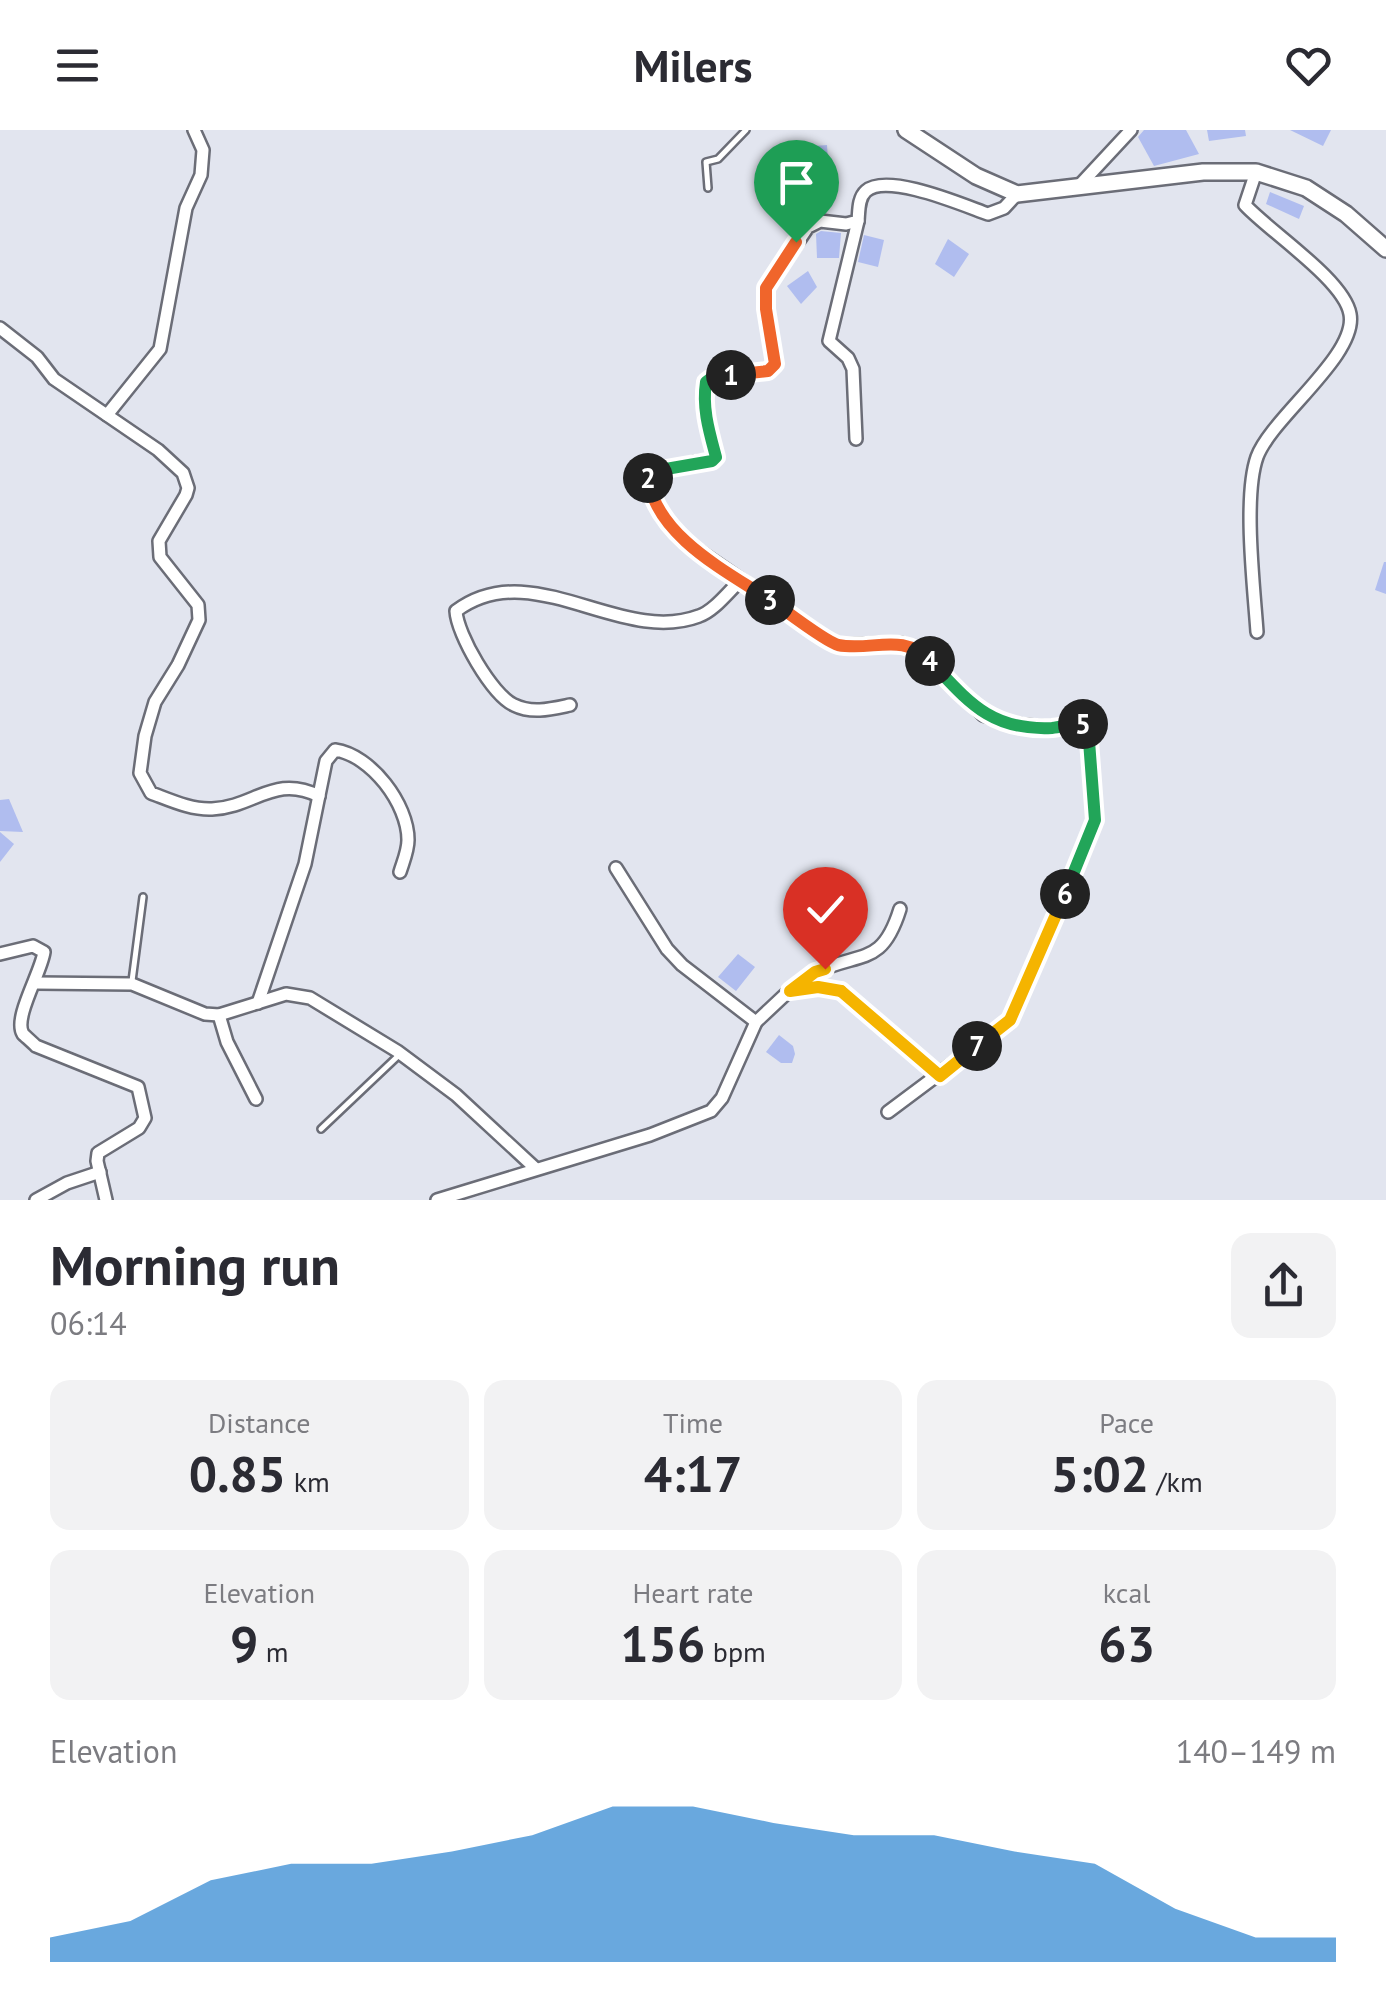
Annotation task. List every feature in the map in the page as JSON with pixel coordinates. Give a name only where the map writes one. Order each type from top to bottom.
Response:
[{"type":"main road","points":[[906,130],[976,176],[1017,194],[1203,172],[1256,172],[1306,188],[1346,214],[1386,249]]},
{"type":"street","points":[[107,415],[160,349],[186,208],[201,176],[203,150],[194,130]]},
{"type":"street","points":[[1078,186],[1131,130]]},
{"type":"street","points":[[1256,172],[1246,205],[1264,226],[1331,282],[1350,313],[1347,341],[1257,456],[1251,504],[1257,632]]},
{"type":"street","points":[[856,439],[853,369],[848,358],[829,341],[865,191],[887,184],[988,214],[1004,208],[1017,194]]},
{"type":"street","points":[[858,221],[820,221],[808,227],[766,288],[775,364],[768,371],[714,376],[706,382],[703,397],[716,457],[652,474],[648,479],[663,518],[692,546],[836,645],[901,643],[920,650],[983,715],[1014,724],[1054,728],[1070,723],[1088,728],[1095,820],[1010,1020],[888,1112]]},
{"type":"street","points":[[0,328],[37,356],[54,379],[158,450],[183,474],[188,488],[159,541],[160,557],[198,605],[199,620],[155,702],[140,773],[151,793],[209,810],[230,807],[281,787],[303,788],[319,796]]},
{"type":"street","points":[[570,705],[546,710],[511,705],[466,643],[456,611],[470,601],[510,592],[560,597],[603,612],[672,623],[703,615],[740,580]]},
{"type":"street","points":[[258,1003],[305,864],[326,761],[335,750],[354,756],[376,772],[393,795],[408,840],[400,872]]},
{"type":"street","points":[[616,868],[682,966],[756,1022]]},
{"type":"street","points":[[436,1200],[650,1135],[710,1111],[722,1098],[756,1022],[815,972],[875,954],[891,936],[900,910]]},
{"type":"street","points":[[0,954],[33,946],[44,952],[36,983],[24,1004],[20,1022],[23,1034],[36,1046],[138,1087],[145,1118],[140,1128],[98,1153],[106,1200]]},
{"type":"street","points":[[36,983],[132,984],[205,1014],[219,1015],[286,994],[310,998],[400,1054],[456,1095],[535,1168]]},
{"type":"street","points":[[790,991],[818,987],[840,991],[940,1076]]},
{"type":"street","points":[[219,1015],[256,1099]]},
{"type":"street","points":[[36,1200],[67,1183],[100,1172]]},
{"type":"lane","points":[[708,188],[706,162],[718,159],[746,130]]},
{"type":"lane","points":[[132,984],[143,898]]},
{"type":"lane","points":[[321,1129],[400,1054]]},
{"type":"building","points":[[1144,130],[1186,130],[1199,154],[1154,166],[1138,137]]},
{"type":"building","points":[[1207,130],[1245,130],[1246,136],[1209,141]]},
{"type":"building","points":[[1290,130],[1331,130],[1323,146]]},
{"type":"building","points":[[827,145],[829,174],[793,176],[787,148]]},
{"type":"building","points":[[1270,192],[1304,206],[1299,219],[1266,204]]},
{"type":"building","points":[[841,233],[839,258],[817,258],[816,234]]},
{"type":"building","points":[[864,235],[884,240],[878,267],[858,262]]},
{"type":"building","points":[[948,239],[969,254],[954,277],[935,264]]},
{"type":"building","points":[[808,271],[817,287],[801,304],[787,286]]},
{"type":"building","points":[[1386,562],[1386,594],[1375,590]]},
{"type":"building","points":[[9,799],[23,832],[0,831],[0,800]]},
{"type":"building","points":[[0,832],[14,844],[0,862]]},
{"type":"building","points":[[738,954],[755,967],[736,991],[718,977]]},
{"type":"building","points":[[779,1035],[793,1046],[792,1063],[781,1063],[766,1052]]},
{"type":"route","points":[[796,242],[766,288],[775,364],[768,371],[714,376],[706,382],[703,397],[716,457],[652,474],[648,479],[650,488],[663,518],[721,568],[836,645],[901,643],[920,650],[983,715],[1014,724],[1054,728],[1083,724],[1088,728],[1095,820],[1010,1020],[940,1076],[840,991],[818,987],[790,991],[825,969]]}]
